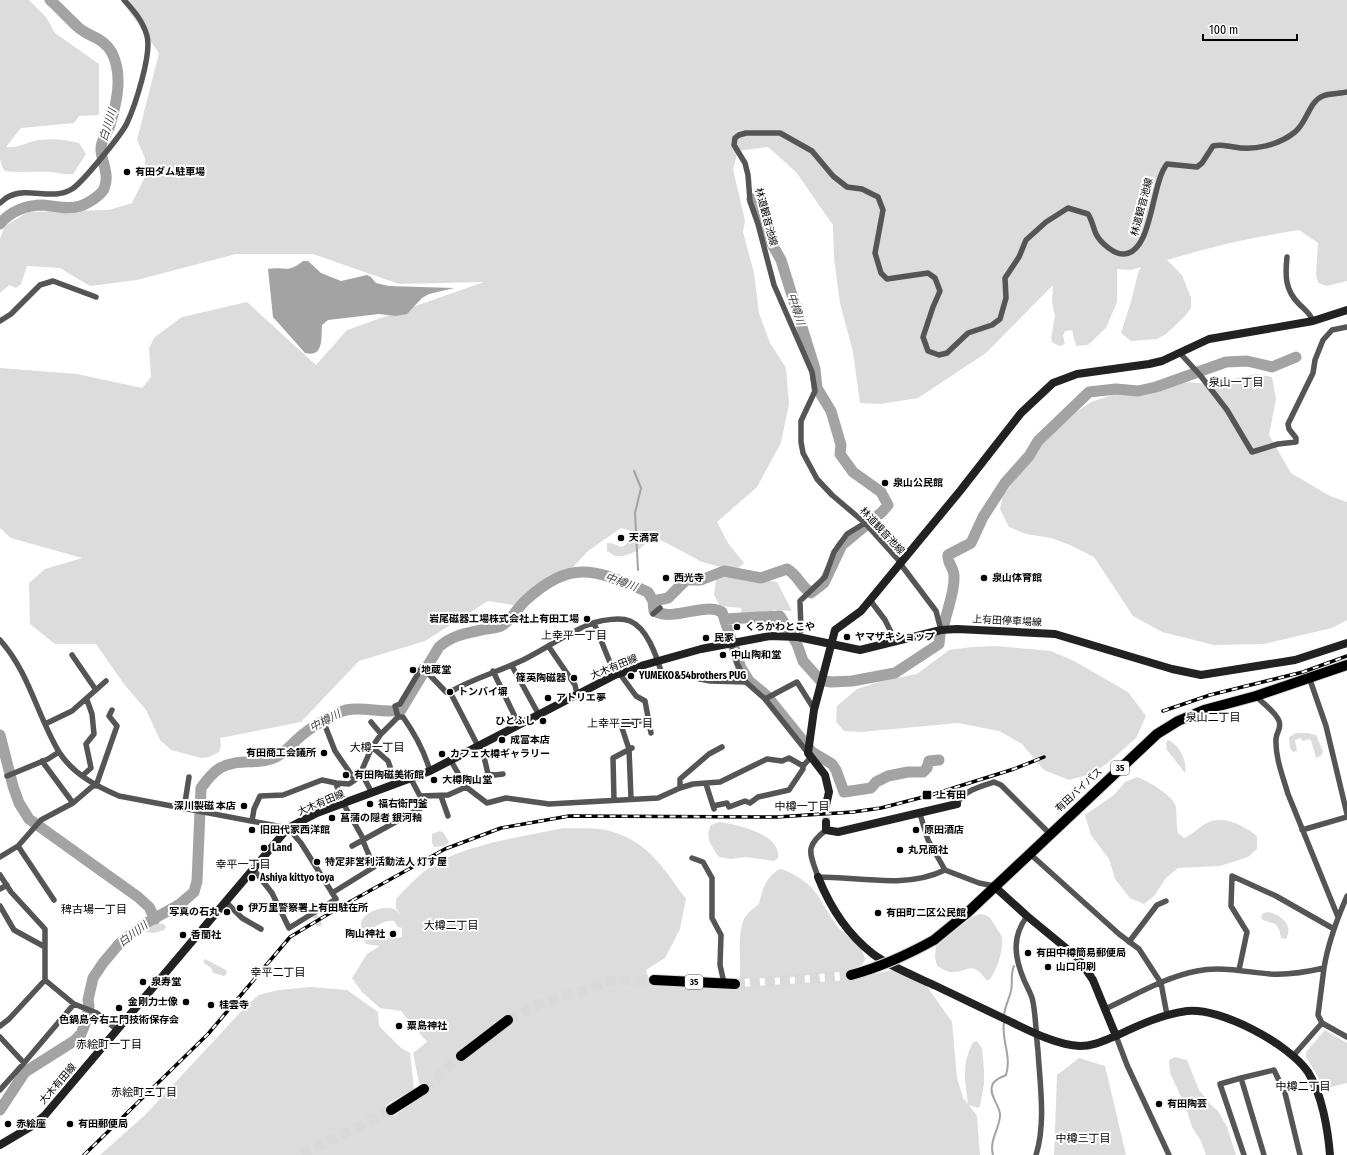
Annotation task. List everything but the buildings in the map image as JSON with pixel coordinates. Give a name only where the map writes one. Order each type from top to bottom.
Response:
[{"type":"highway","name":"有田バイパス","points":[[851,974],[868,970],[893,961],[934,940],[967,913],[1157,734],[1178,721],[1204,710],[1256,696],[1347,665]]},
{"type":"highway","name":"35","points":[[654,980],[735,984]]},
{"type":"highway","points":[[462,1056],[508,1020]]},
{"type":"highway","points":[[391,1110],[424,1088]]},
{"type":"main road","points":[[826,805],[830,792],[825,775],[809,755],[814,709],[830,644],[835,630],[862,611],[960,491],[1021,413],[1053,383],[1077,374],[1162,361],[1209,339],[1313,321],[1347,310]]},
{"type":"main road","name":"上有田停車場線","points":[[830,644],[860,650],[941,630],[957,629],[1056,634],[1172,669],[1201,675],[1295,660],[1347,643]]},
{"type":"main road","name":"大木有田線","points":[[0,1145],[32,1126],[45,1115],[288,828],[317,813],[430,771],[618,674],[731,643],[779,636],[798,637],[830,644]]},
{"type":"main road","points":[[826,826],[838,832],[920,814],[957,804]]},
{"type":"main road","points":[[818,877],[826,896],[843,924],[874,955],[1036,1034],[1079,1046],[1104,1042],[1167,1015],[1187,1011],[1212,1012],[1252,1028],[1293,1056],[1308,1072],[1320,1098],[1328,1134],[1330,1155]]},
{"type":"main road","points":[[994,886],[1027,916],[1078,958],[1093,980],[1116,1036]]},
{"type":"street","points":[[0,203],[10,196],[19,193],[54,194],[72,189],[112,144],[126,125],[141,79],[147,54],[147,36],[138,16],[124,0]]},
{"type":"street","name":"林道観音池線","points":[[900,563],[865,523],[832,495],[817,479],[803,453],[801,442],[801,422],[815,391],[812,372],[774,286],[760,229],[750,201],[748,175],[745,163],[734,145],[735,138],[746,133],[780,133],[812,151],[833,176],[847,187],[862,189],[878,197],[883,210],[875,253],[877,265],[881,273],[887,279],[928,273],[935,278],[940,291],[923,337],[928,351],[939,354],[947,353],[968,333],[992,325],[1000,319],[1006,298],[1005,278],[1019,257],[1026,240],[1052,218],[1068,208],[1088,214],[1096,234],[1113,252],[1123,255],[1132,253],[1142,242],[1148,226],[1159,178],[1167,164],[1197,167],[1202,163],[1213,146],[1222,144],[1233,147],[1253,148],[1266,146],[1296,132],[1316,100],[1323,96],[1347,92]]},
{"type":"street","points":[[1287,257],[1285,276],[1289,293],[1310,313],[1313,321]]},
{"type":"street","points":[[0,321],[11,314],[40,285],[53,281],[96,298]]},
{"type":"street","points":[[1180,352],[1227,410],[1252,452],[1278,444],[1296,442],[1296,438],[1289,429],[1288,424],[1313,373],[1315,360],[1323,340],[1332,330],[1347,327]]},
{"type":"street","points":[[801,631],[800,601],[825,577],[834,552],[847,534],[865,523],[900,563],[936,611],[941,630]]},
{"type":"street","points":[[870,600],[885,620],[896,642]]},
{"type":"street","points":[[653,614],[660,608]]},
{"type":"street","points":[[450,692],[470,680],[493,671],[512,666],[549,647],[575,631],[605,620],[631,621],[653,646],[661,671],[710,681],[746,682]]},
{"type":"street","points":[[594,623],[618,674],[636,696],[645,701],[651,733]]},
{"type":"street","points":[[0,640],[20,666],[59,752],[63,758],[82,776],[95,786],[119,796],[288,828],[301,843],[336,899],[289,928],[272,893],[254,870]]},
{"type":"street","points":[[706,784],[713,808],[727,803],[729,807],[743,800],[750,803],[758,797],[790,790],[803,769],[809,755],[767,698],[746,682],[737,663],[731,643]]},
{"type":"street","points":[[549,647],[575,685],[577,694]]},
{"type":"street","points":[[72,655],[96,690]]},
{"type":"street","points":[[512,666],[539,715]]},
{"type":"street","points":[[430,771],[425,751],[403,717],[397,714],[395,706],[400,704],[422,668],[431,675],[446,692],[450,692],[479,745],[488,774],[503,774]]},
{"type":"street","points":[[493,671],[519,725]]},
{"type":"street","points":[[1309,677],[1326,726],[1347,814]]},
{"type":"street","points":[[45,724],[72,711],[87,700],[106,681]]},
{"type":"street","points":[[767,698],[797,682],[814,709]]},
{"type":"street","points":[[1256,696],[1279,721],[1280,728],[1276,738],[1280,764],[1288,794],[1338,917]]},
{"type":"street","points":[[82,776],[90,768],[86,744],[94,734],[92,714],[87,700]]},
{"type":"street","points":[[0,857],[18,846],[31,829],[41,820],[73,803],[95,786],[117,726],[109,716],[112,710]]},
{"type":"street","points":[[252,821],[254,809],[260,796],[283,795],[322,780],[349,784],[355,780],[361,772],[372,747],[397,714]]},
{"type":"street","points":[[631,798],[631,748],[621,725],[649,719]]},
{"type":"street","points":[[371,722],[381,734]]},
{"type":"street","points":[[324,723],[336,751],[355,780]]},
{"type":"street","points":[[372,747],[388,761],[396,784]]},
{"type":"street","points":[[680,788],[680,780],[709,754],[722,747]]},
{"type":"street","points":[[614,800],[613,758],[631,748]]},
{"type":"street","points":[[7,776],[59,752]]},
{"type":"street","points":[[451,761],[466,787],[487,803],[506,798],[549,804],[631,798],[658,798],[693,784],[720,782],[767,759],[782,761],[789,758],[803,766]]},
{"type":"street","points":[[42,761],[73,803]]},
{"type":"street","points":[[361,772],[372,793]]},
{"type":"street","points":[[184,809],[189,777]]},
{"type":"street","points":[[352,846],[421,808],[420,796],[411,778]]},
{"type":"street","points":[[957,804],[960,798],[965,795],[994,782],[1001,785],[1050,834]]},
{"type":"street","points":[[332,893],[374,867],[364,840],[342,804],[336,783]]},
{"type":"street","points":[[420,796],[441,796],[458,792],[466,787]]},
{"type":"street","points":[[441,796],[448,816]]},
{"type":"street","points":[[920,814],[928,840],[945,870],[979,883],[994,886]]},
{"type":"street","points":[[1302,830],[1347,818]]},
{"type":"street","points":[[826,826],[812,842],[810,849],[818,877],[909,880],[931,877],[945,870]]},
{"type":"street","points":[[18,846],[54,900]]},
{"type":"street","points":[[1029,853],[1040,865],[1139,949],[1161,983],[1167,1015]]},
{"type":"street","points":[[692,858],[703,862],[712,878],[712,918],[720,935],[720,965],[724,983]]},
{"type":"street","points":[[0,875],[45,929],[45,980],[9,1019],[0,1026]]},
{"type":"street","points":[[1239,970],[1247,932],[1232,906],[1232,876],[1276,896],[1334,929]]},
{"type":"street","points":[[0,889],[7,885]]},
{"type":"street","points":[[1347,896],[1334,929],[1324,968],[1318,1015],[1322,1023],[1347,1037]]},
{"type":"street","points":[[1130,942],[1157,905],[1166,901]]},
{"type":"street","points":[[226,902],[242,918],[261,929]]},
{"type":"street","points":[[0,906],[14,930],[45,947]]},
{"type":"street","points":[[1027,916],[1019,927],[1016,938],[1017,954],[1023,977],[1033,1002],[1042,1098],[1039,1144],[1036,1155]]},
{"type":"street","points":[[1105,1009],[1161,983],[1198,970],[1239,970],[1270,974],[1324,968]]},
{"type":"street","points":[[45,980],[74,1004],[98,1013],[117,1030]]},
{"type":"street","points":[[0,1090],[24,1064],[74,1004]]},
{"type":"street","points":[[1293,1056],[1322,1023]]},
{"type":"street","points":[[1116,1036],[1127,1065],[1169,1155]]},
{"type":"street","points":[[0,1038],[24,1064]]},
{"type":"street","points":[[1244,1155],[1220,1084],[1274,1070],[1285,1093],[1300,1155]]},
{"type":"street","points":[[1240,1078],[1264,1155]]},
{"type":"shaded area","points":[[0,0],[29,0],[46,17],[55,33],[99,64],[99,115],[79,116],[74,123],[21,128],[6,147],[15,147],[45,139],[79,143],[86,154],[73,174],[5,171],[2,167],[0,159]]},
{"type":"shaded area","points":[[121,0],[1347,0],[1347,281],[1327,286],[1318,283],[1316,275],[1318,243],[1299,230],[1232,243],[1183,255],[1167,260],[1182,275],[1191,298],[1191,308],[1185,316],[1166,334],[1157,339],[1131,341],[1121,333],[1141,267],[1131,270],[1117,269],[1117,302],[1106,328],[1088,345],[1076,346],[1072,330],[1065,331],[1063,336],[1065,344],[1060,346],[1053,343],[1051,339],[1055,316],[1052,303],[1053,285],[986,353],[918,398],[881,404],[860,403],[853,352],[840,303],[834,258],[833,225],[796,172],[768,147],[738,151],[733,169],[745,221],[743,232],[754,273],[759,313],[770,343],[786,368],[789,404],[781,443],[757,487],[717,522],[728,543],[744,563],[735,571],[702,562],[659,539],[621,528],[588,551],[564,577],[519,606],[488,601],[425,641],[359,661],[301,722],[220,738],[221,746],[219,752],[209,757],[201,758],[171,750],[160,740],[146,710],[124,684],[96,644],[55,644],[30,624],[29,583],[45,569],[82,558],[11,538],[0,528],[0,368],[77,374],[142,388],[151,377],[149,348],[155,337],[182,317],[247,302],[316,365],[347,330],[484,282],[399,284],[313,254],[236,254],[137,280],[90,286],[60,268],[27,266],[21,284],[16,288],[9,285],[0,293],[0,238],[5,226],[28,212],[109,210],[132,203],[144,179],[145,158],[137,140],[159,53]]},
{"type":"shaded area","points":[[303,261],[308,261],[321,273],[341,281],[367,275],[376,283],[389,286],[454,288],[429,294],[422,298],[407,314],[396,316],[379,314],[328,320],[322,325],[320,346],[316,353],[305,353],[273,317],[268,269],[286,269],[298,265]]},
{"type":"shaded area","points":[[1256,374],[1272,377],[1276,399],[1269,435],[1291,473],[1330,496],[1347,502],[1347,620],[1332,628],[1264,644],[1214,645],[1162,632],[1133,616],[1094,557],[1070,545],[1051,538],[1026,534],[1009,527],[1000,509],[1003,496],[1055,426],[1091,402],[1127,390],[1171,381],[1211,384]]},
{"type":"shaded area","points":[[639,535],[645,537],[647,541],[629,555],[615,556],[607,551],[607,543],[612,543],[623,547],[634,536]]},
{"type":"shaded area","points":[[725,575],[777,582],[792,611],[773,610],[772,613],[741,613],[741,608],[720,606],[714,595],[716,579]]},
{"type":"shaded area","points":[[997,646],[1051,651],[1074,661],[1128,692],[1146,716],[1136,738],[1094,773],[1069,780],[1044,770],[1022,744],[999,731],[958,723],[861,732],[844,731],[836,722],[837,706],[857,689],[882,681],[917,674],[949,650]]},
{"type":"shaded area","points":[[1296,733],[1316,735],[1323,751],[1322,755],[1316,758],[1311,740],[1309,739],[1303,741],[1300,738],[1295,740],[1297,751],[1293,752],[1290,748],[1289,737]]},
{"type":"shaded area","points":[[1168,740],[1176,745],[1182,754],[1186,769],[1185,773],[1167,750],[1166,743]]},
{"type":"shaded area","points":[[1137,777],[1160,789],[1171,798],[1176,807],[1178,833],[1184,838],[1212,821],[1218,820],[1232,822],[1257,836],[1257,849],[1248,857],[1220,866],[1178,868],[1166,878],[1154,896],[1144,904],[1130,898],[1115,879],[1109,859],[1091,835],[1085,815],[1114,795],[1125,782]]},
{"type":"shaded area","points":[[719,822],[746,828],[766,837],[773,843],[777,850],[778,858],[774,861],[745,857],[731,859],[719,857],[710,842],[708,834],[711,825]]},
{"type":"shaded area","points":[[564,828],[605,830],[624,836],[635,842],[654,858],[686,899],[680,929],[665,958],[646,970],[651,985],[740,987],[849,980],[892,970],[926,985],[952,1022],[957,1078],[963,1098],[968,1104],[965,1066],[973,1042],[977,1041],[982,1048],[984,1084],[980,1106],[978,1108],[969,1105],[977,1116],[980,1155],[100,1155],[145,1115],[248,1004],[259,995],[278,990],[311,987],[347,990],[378,1012],[379,1026],[401,1048],[410,1053],[414,1089],[386,1105],[394,1116],[428,1092],[419,1083],[413,1053],[427,1042],[401,1011],[380,1008],[362,992],[352,978],[367,954],[380,946],[366,944],[363,938],[364,934],[393,939],[402,937],[402,928],[398,927],[394,921],[385,922],[369,929],[361,927],[361,922],[367,914],[384,908],[394,909],[401,916],[396,908],[396,899],[428,868],[455,854],[500,841]]},
{"type":"shaded area","points":[[439,831],[443,832],[449,842],[445,846],[434,847],[432,843],[432,834]]},
{"type":"shaded area","points":[[780,869],[800,878],[814,890],[838,927],[858,944],[865,960],[862,965],[847,971],[792,977],[740,979],[740,941],[744,919],[759,904],[763,889],[768,879]]},
{"type":"shaded area","points":[[1263,913],[1274,913],[1285,921],[1288,929],[1286,939],[1281,938],[1279,929],[1275,924],[1263,920],[1261,917]]},
{"type":"shaded area","points":[[980,914],[990,918],[1001,935],[1002,940],[1000,959],[989,980],[986,980],[981,973],[973,968],[949,972],[937,966],[935,957],[936,946],[972,917]]},
{"type":"shaded area","points":[[157,923],[164,924],[166,927],[164,930],[154,933],[145,932],[146,929]]},
{"type":"shaded area","points":[[205,959],[226,970],[227,973],[224,976],[213,973],[212,969],[203,962]]},
{"type":"shaded area","points":[[1325,1030],[1347,1043],[1347,1083],[1327,1088],[1324,1087],[1306,1057],[1306,1052]]},
{"type":"shaded area","points":[[1175,1057],[1187,1060],[1199,1090],[1218,1111],[1227,1127],[1236,1155],[1206,1155],[1201,1141],[1192,1127],[1186,1108],[1170,1073],[1169,1060]]},
{"type":"shaded area","points":[[1079,1058],[1105,1066],[1126,1155],[1054,1155],[1057,1075]]},
{"type":"waterway","name":"白川川","points":[[0,224],[14,212],[31,206],[43,205],[71,208],[83,205],[100,194],[106,184],[106,174],[101,147],[110,125],[117,98],[118,79],[115,61],[112,53],[105,44],[79,28],[50,0]]},
{"type":"waterway","name":"中樽川","points":[[653,601],[668,598],[686,580],[701,580],[724,571],[761,578],[787,569],[795,575],[804,587],[811,593],[824,583],[842,545],[882,512],[888,505],[881,492],[853,472],[840,454],[841,445],[831,411],[817,388],[815,369],[781,260],[763,228],[752,199]]},
{"type":"waterway","points":[[944,625],[954,582],[954,573],[948,555],[971,543],[983,517],[1005,483],[1029,456],[1038,441],[1089,392],[1116,389],[1138,391],[1156,387],[1226,362],[1247,361],[1272,367],[1296,357]]},
{"type":"waterway","points":[[634,471],[641,488],[635,513],[638,570]]},
{"type":"waterway","name":"中樽川","points":[[0,1110],[25,1072],[74,1041],[81,1034],[89,1006],[88,1000],[93,978],[119,944],[141,926],[180,904],[194,892],[197,881],[201,788],[212,775],[220,768],[227,765],[274,758],[284,752],[310,729],[331,716],[346,710],[401,710],[439,647],[450,639],[461,635],[501,626],[508,621],[526,600],[557,578],[571,573],[585,572],[613,578],[648,592],[653,601],[654,611],[662,614],[680,614],[706,609],[722,612],[741,668],[749,681],[766,695],[812,752],[832,764],[836,770],[844,792],[871,788],[876,782],[888,776],[908,772],[923,772],[927,768],[929,761],[939,760]]},
{"type":"waterway","points":[[725,619],[780,616],[797,644],[803,661],[820,680],[831,682],[852,681],[895,673],[939,644],[940,635]]},
{"type":"waterway","name":"白川川","points":[[0,735],[13,786],[19,803],[29,819],[138,897],[149,907],[155,919]]},
{"type":"waterway","points":[[1004,1015],[1011,991],[1012,972],[1014,966]]},
{"type":"waterway","points":[[993,1155],[992,1145],[1000,1112],[993,1098],[992,1086],[996,1080],[1006,1075],[1008,1068],[1003,1029],[1004,1022]]},
{"type":"tunnel","points":[[826,805],[826,822]]},
{"type":"tunnel","points":[[314,913],[320,927]]},
{"type":"tunnel","points":[[735,984],[851,975]]},
{"type":"tunnel","points":[[508,1020],[539,1004],[612,981],[654,980]]},
{"type":"tunnel","points":[[424,1089],[461,1056]]},
{"type":"tunnel","points":[[301,1155],[391,1110]]},
{"type":"railway","points":[[1163,711],[1210,695],[1303,672],[1347,656]]},
{"type":"railway","points":[[84,1155],[208,1034],[290,937],[335,910],[445,849],[501,828],[569,816],[777,817],[853,812],[881,808],[931,795],[1014,769],[1044,757]]},
{"type":"place","name":"有田ダム駐車場","points":[[127,172]]},
{"type":"place","name":"泉山公民館","points":[[885,483]]},
{"type":"place","name":"天満宮","points":[[621,538]]},
{"type":"place","name":"西光寺","points":[[666,578]]},
{"type":"place","name":"泉山体育館","points":[[984,578]]},
{"type":"place","name":"岩尾磁器工場株式会社上有田工場","points":[[587,619]]},
{"type":"place","name":"くろかわとこや","points":[[737,627]]},
{"type":"place","name":"ヤマザキショップ","points":[[847,637]]},
{"type":"place","name":"民家","points":[[706,638]]},
{"type":"place","name":"中山陶和堂","points":[[723,655]]},
{"type":"place","name":"地蔵堂","points":[[413,670]]},
{"type":"place","name":"YUMEKO&54brothers PUG","points":[[631,676]]},
{"type":"place","name":"篠英陶磁器","points":[[574,678]]},
{"type":"place","name":"トンバイ塀","points":[[450,692]]},
{"type":"place","name":"アトリエ夢","points":[[548,698]]},
{"type":"place","name":"ひとふし","points":[[543,721]]},
{"type":"place","name":"成富本店","points":[[502,740]]},
{"type":"place","name":"有田商工会議所","points":[[324,753]]},
{"type":"place","name":"カフェ大樽ギャラリー","points":[[442,754]]},
{"type":"place","name":"有田陶磁美術館","points":[[346,775]]},
{"type":"place","name":"大樽陶山堂","points":[[434,780]]},
{"type":"place","name":"上有田","points":[[927,795]]},
{"type":"place","name":"福右衛門釜","points":[[370,804]]},
{"type":"place","name":"深川製磁 本店","points":[[244,806]]},
{"type":"place","name":"菖蒲の隠者 銀河釉","points":[[332,818]]},
{"type":"place","name":"旧田代家西洋館","points":[[252,830]]},
{"type":"place","name":"原田酒店","points":[[916,830]]},
{"type":"place","name":"Land","points":[[264,848]]},
{"type":"place","name":"丸兄商社","points":[[900,850]]},
{"type":"place","name":"特定非営利活動法人 灯す屋","points":[[317,862]]},
{"type":"place","name":"Ashiya kittyo toya","points":[[252,878]]},
{"type":"place","name":"伊万里警察署上有田駐在所","points":[[240,908]]},
{"type":"place","name":"写真の石丸","points":[[227,912]]},
{"type":"place","name":"有田町二区公民館","points":[[878,913]]},
{"type":"place","name":"陶山神社","points":[[393,934]]},
{"type":"place","name":"香蘭社","points":[[183,935]]},
{"type":"place","name":"有田中樽簡易郵便局","points":[[1028,953]]},
{"type":"place","name":"山口印刷","points":[[1048,967]]},
{"type":"place","name":"泉寿堂","points":[[143,982]]},
{"type":"place","name":"金剛力士像","points":[[186,1002]]},
{"type":"place","name":"桂雲寺","points":[[211,1005]]},
{"type":"place","name":"色鍋島今右エ門技術保存会","points":[[119,1008]]},
{"type":"place","name":"粟島神社","points":[[399,1026]]},
{"type":"place","name":"有田陶芸","points":[[1159,1104]]},
{"type":"place","name":"赤絵座","points":[[8,1124]]},
{"type":"place","name":"有田郵便局","points":[[70,1124]]},
{"type":"district","name":"泉山一丁目","points":[[1236,382]]},
{"type":"district","name":"上幸平一丁目","points":[[574,635]]},
{"type":"district","name":"泉山二丁目","points":[[1213,717]]},
{"type":"district","name":"上幸平二丁目","points":[[620,723]]},
{"type":"district","name":"大樽一丁目","points":[[377,747]]},
{"type":"district","name":"中樽一丁目","points":[[802,806]]},
{"type":"district","name":"幸平一丁目","points":[[243,864]]},
{"type":"district","name":"稗古場一丁目","points":[[94,909]]},
{"type":"district","name":"大樽二丁目","points":[[451,925]]},
{"type":"district","name":"幸平二丁目","points":[[278,972]]},
{"type":"district","name":"赤絵町一丁目","points":[[109,1044]]},
{"type":"district","name":"中樽二丁目","points":[[1303,1086]]},
{"type":"district","name":"赤絵町二丁目","points":[[144,1092]]},
{"type":"district","name":"中樽三丁目","points":[[1083,1138]]}]
